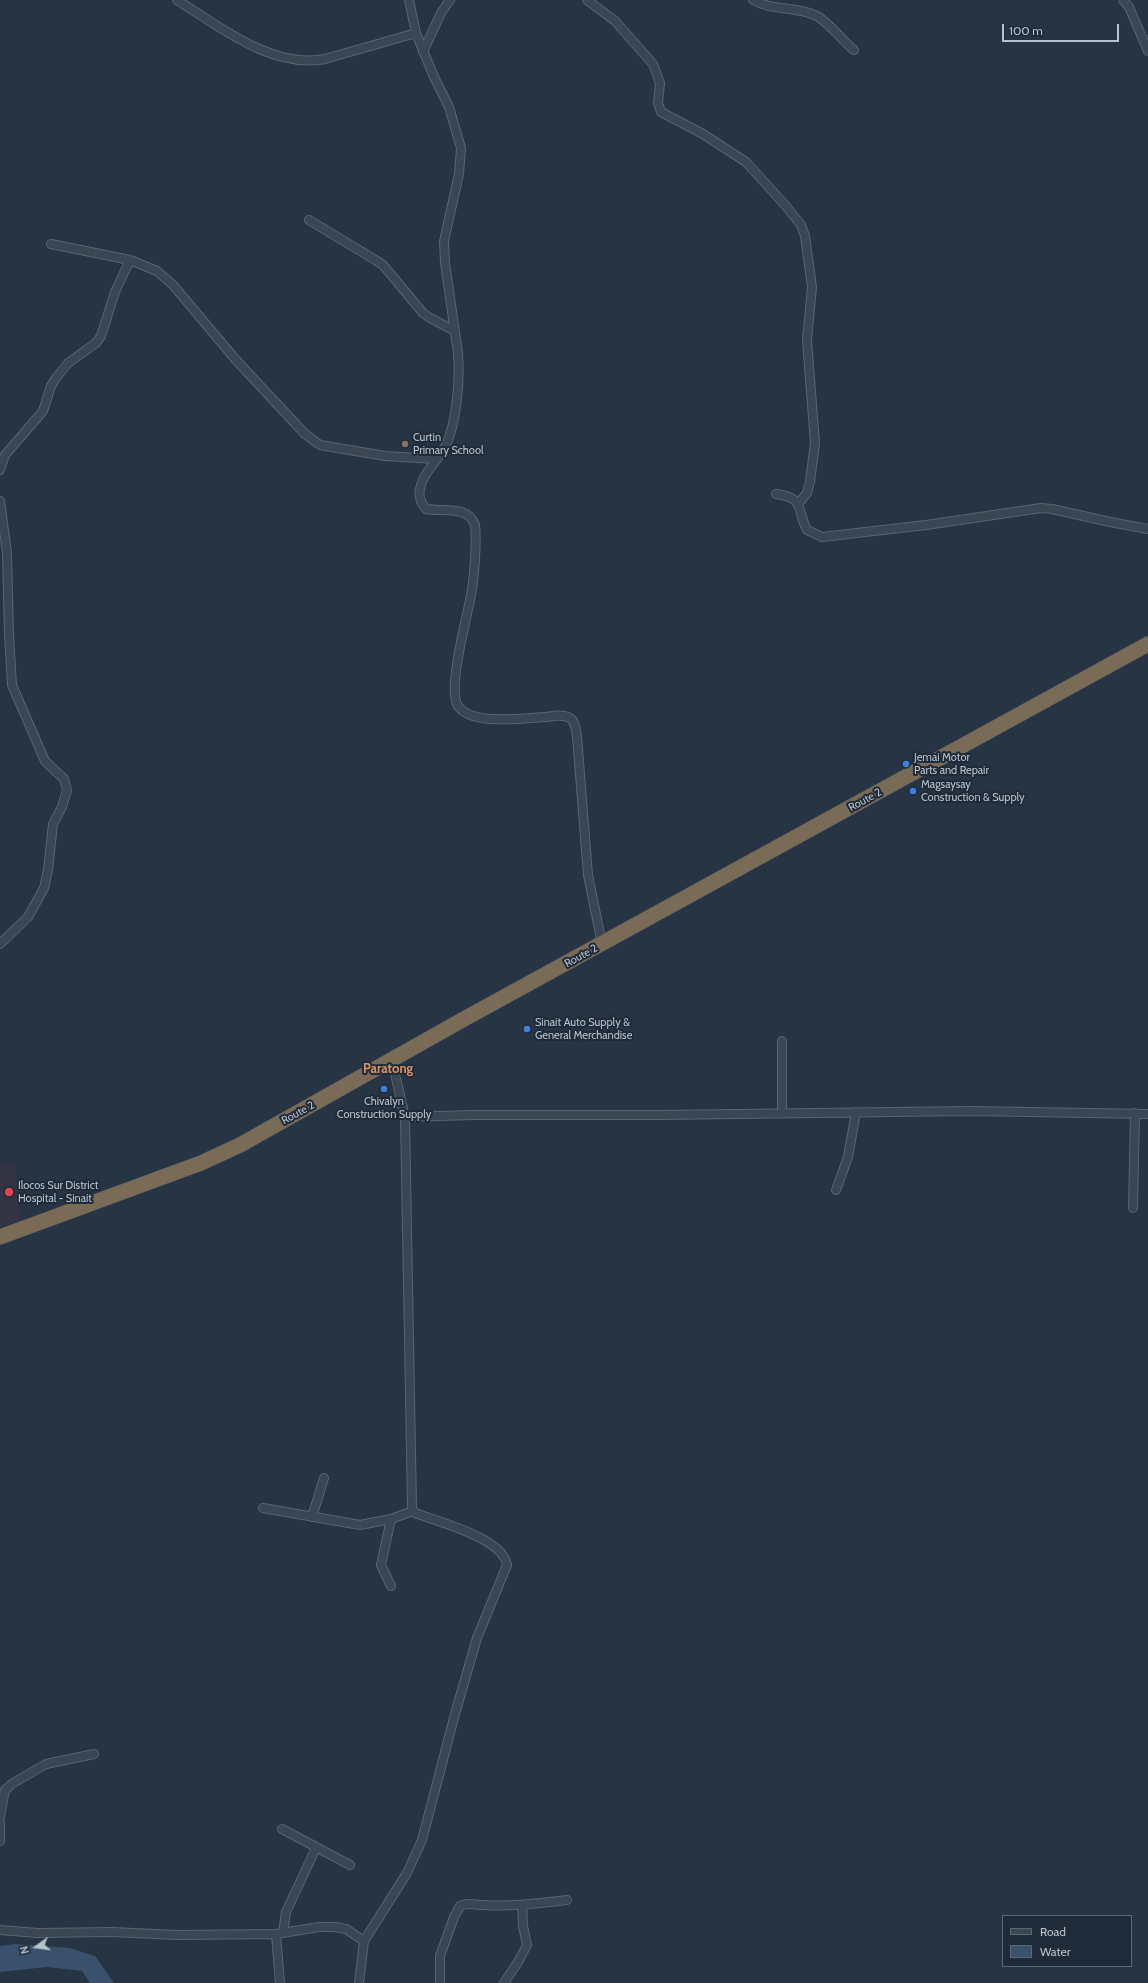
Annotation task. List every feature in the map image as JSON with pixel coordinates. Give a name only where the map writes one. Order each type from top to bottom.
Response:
[{"type":"highway","name":"Route 2","points":[[0,1237],[201,1163],[246,1142],[602,944],[1148,644]]},
{"type":"street","points":[[178,0],[235,36],[271,54],[291,60],[311,62],[325,60],[416,33]]},
{"type":"street","points":[[409,0],[416,33],[423,52],[449,107],[461,148],[459,174],[444,241],[445,263],[459,366],[456,406],[448,440],[443,451],[435,459],[423,478],[419,491],[422,504],[426,509],[466,513],[471,518],[476,530],[471,594],[455,683],[456,702],[464,713],[472,717],[507,719],[561,716],[570,718],[575,724],[578,737],[588,875],[602,944]]},
{"type":"street","points":[[423,52],[441,13],[450,0]]},
{"type":"street","points":[[587,0],[615,20],[653,64],[660,83],[658,103],[661,112],[703,134],[746,162],[785,205],[803,230],[810,264],[812,287],[807,340],[815,443],[810,482],[807,493],[798,504]]},
{"type":"street","points":[[753,0],[761,4],[787,8],[818,17],[854,50]]},
{"type":"street","points":[[1123,0],[1129,7],[1148,51]]},
{"type":"street","points":[[309,220],[336,235],[383,265],[423,313],[455,331]]},
{"type":"street","points":[[51,244],[130,260],[157,271],[173,284],[236,360],[312,440],[320,445],[385,456],[435,459]]},
{"type":"street","points":[[0,470],[6,455],[43,411],[51,386],[56,378],[68,363],[96,343],[101,336],[115,292],[130,260]]},
{"type":"street","points":[[776,494],[788,495],[798,504],[807,530],[822,537],[926,525],[1040,508],[1052,509],[1148,529]]},
{"type":"street","points":[[0,501],[7,553],[8,628],[12,684],[45,761],[64,779],[67,790],[62,807],[53,824],[47,877],[44,888],[28,917],[0,944]]},
{"type":"street","points":[[782,1041],[782,1113]]},
{"type":"street","points":[[392,1061],[405,1117],[413,1511]]},
{"type":"street","points":[[405,1117],[473,1115],[978,1111],[1148,1114]]},
{"type":"street","points":[[836,1190],[848,1158],[856,1112]]},
{"type":"street","points":[[1133,1208],[1135,1113]]},
{"type":"street","points":[[312,1517],[324,1478]]},
{"type":"street","points":[[263,1508],[360,1525],[391,1519],[413,1511],[480,1537],[504,1554],[507,1565],[477,1638],[455,1714],[422,1840],[407,1873],[364,1941],[359,1983]]},
{"type":"street","points":[[391,1519],[381,1565],[391,1586]]},
{"type":"street","points":[[0,1816],[5,1790],[13,1783],[46,1764],[94,1754]]},
{"type":"street","points":[[0,1822],[0,1841]]},
{"type":"street","points":[[282,1829],[350,1865]]},
{"type":"street","points":[[280,1983],[280,1934],[286,1912],[316,1848]]},
{"type":"street","points":[[440,1983],[440,1956],[454,1917],[460,1906],[469,1903],[494,1906],[522,1905],[567,1900]]},
{"type":"street","points":[[504,1983],[521,1958],[527,1945],[523,1926],[522,1905]]},
{"type":"street","points":[[0,1930],[38,1933],[112,1932],[177,1935],[280,1934],[318,1927],[335,1927],[346,1929],[364,1941]]},
{"type":"shaded area","name":"Ilocos Sur District Hospital - Sinait","points":[[14,1163],[21,1220],[0,1228],[0,1165]]},
{"type":"water","points":[[15,1944],[70,1948],[95,1956],[114,1983],[90,1983],[82,1971],[47,1967],[0,1972],[0,1946]]},
{"type":"place","name":"Curtin Primary School","points":[[405,444]]},
{"type":"place","name":"Jemai Motor Parts and Repair","points":[[906,764]]},
{"type":"place","name":"Magsaysay Construction & Supply","points":[[913,791]]},
{"type":"place","name":"Sinait Auto Supply & General Merchandise","points":[[527,1029]]},
{"type":"place","name":"Chivalyn Construction Supply","points":[[384,1089]]},
{"type":"place","name":"Ilocos Sur District Hospital - Sinait","points":[[9,1192]]},
{"type":"district","name":"Paratong","points":[[388,1069]]}]
